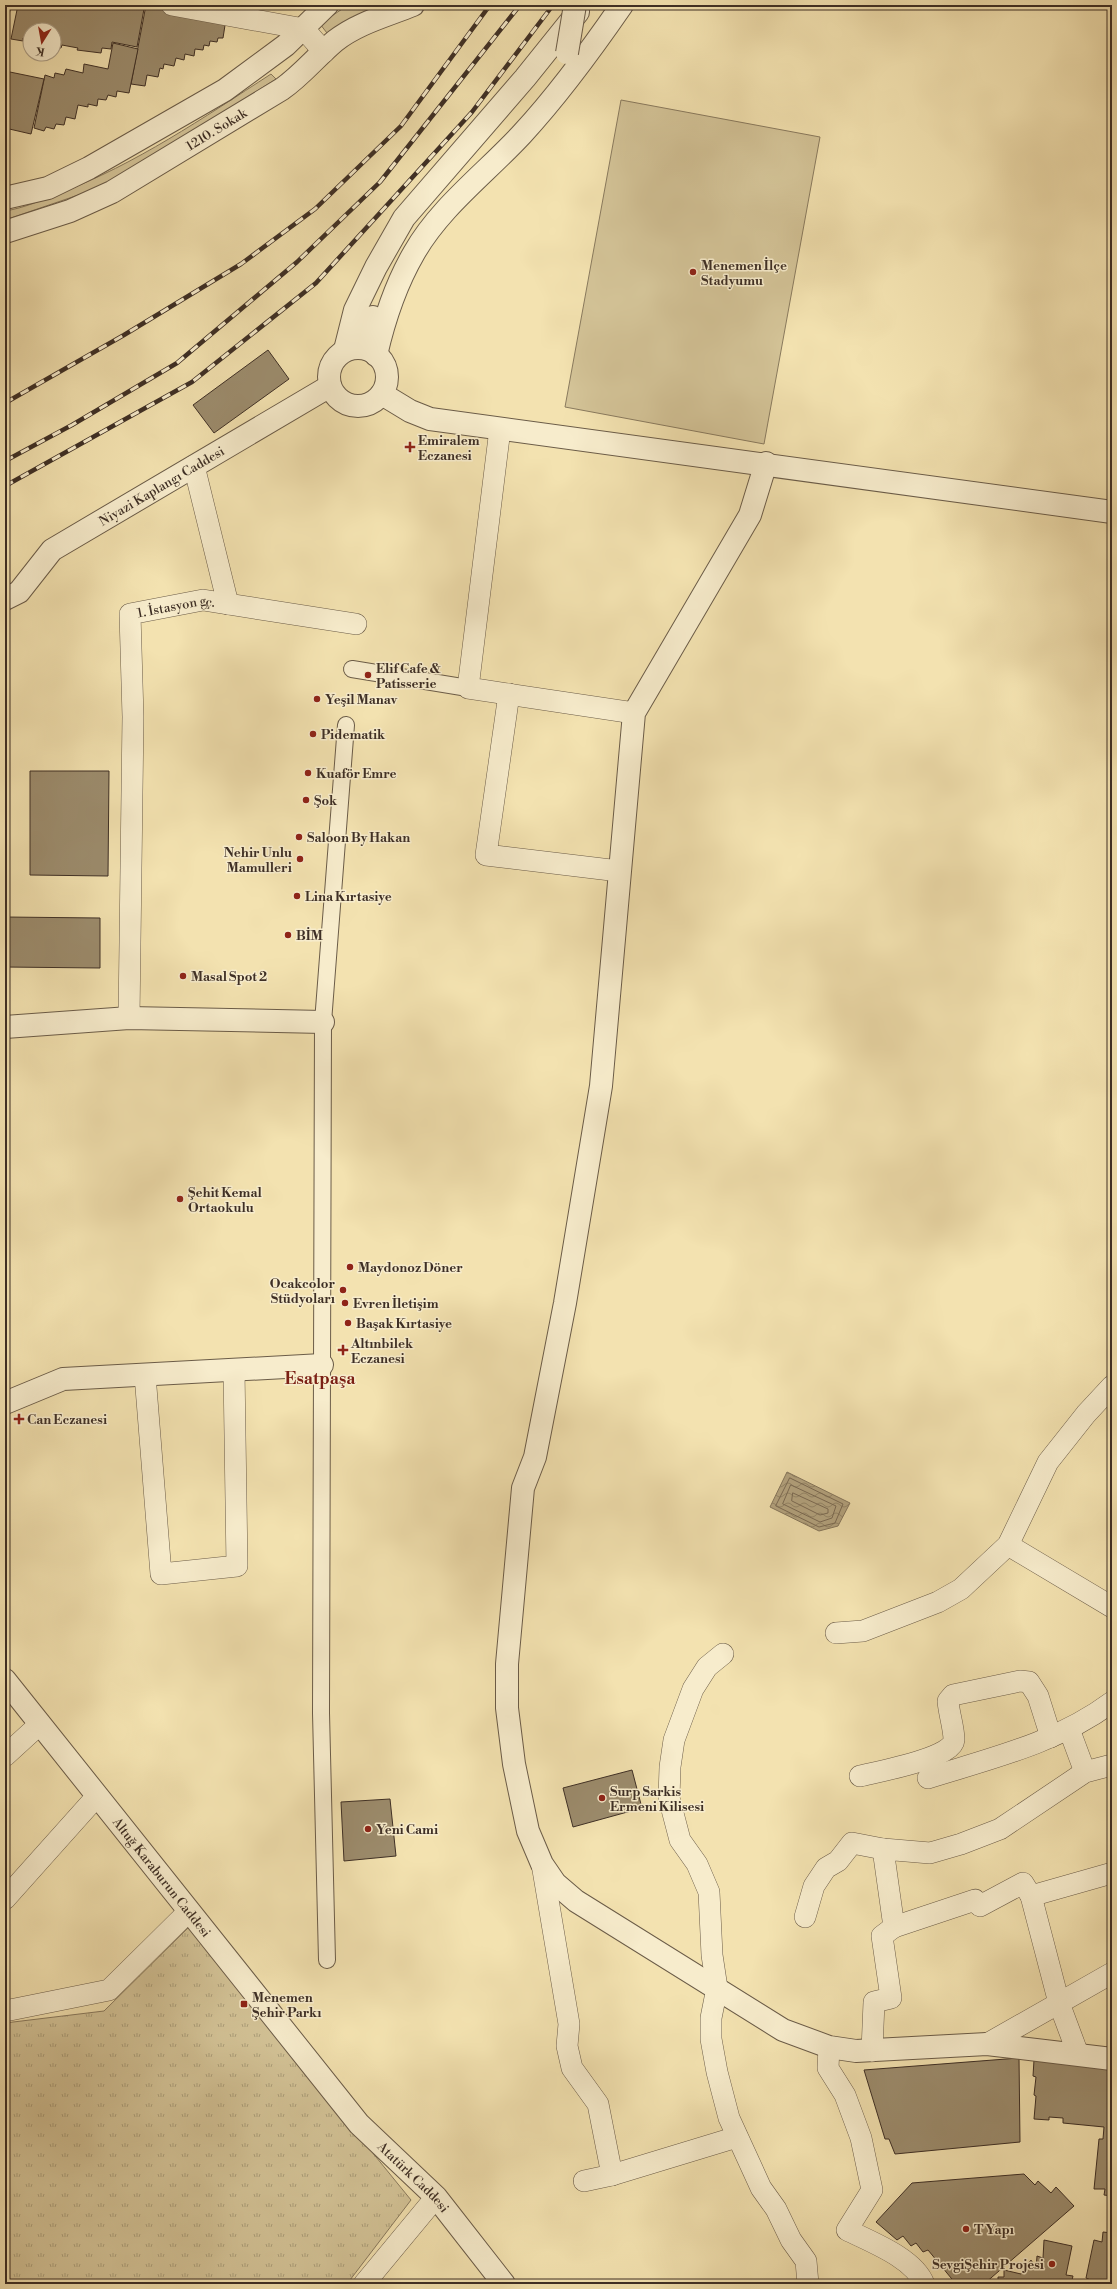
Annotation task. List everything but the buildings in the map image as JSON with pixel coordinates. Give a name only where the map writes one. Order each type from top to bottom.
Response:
[{"type":"street","points":[[172,5],[304,28],[324,52]]},
{"type":"street","points":[[5,198],[48,188],[125,148],[225,90],[267,61],[327,5]]},
{"type":"street","name":"1210. Sokak","points":[[5,232],[70,211],[112,192],[282,89],[299,77],[335,41],[362,24],[413,5]]},
{"type":"street","points":[[574,57],[576,5]]},
{"type":"street","points":[[361,351],[355,310],[376,267],[404,218],[525,78],[584,5]]},
{"type":"street","points":[[574,57],[589,5]]},
{"type":"street","points":[[361,351],[385,283],[412,235],[428,214],[544,92],[562,65],[574,57],[622,5]]},
{"type":"street","points":[[361,351],[385,366],[387,375],[382,394],[367,406],[357,407],[339,400],[330,386],[328,374],[331,364],[336,356],[361,351]]},
{"type":"street","name":"Niyazi Kaplangı Caddesi","points":[[5,599],[19,592],[52,550],[330,386]]},
{"type":"street","points":[[382,394],[410,412],[430,419],[766,463],[1112,512]]},
{"type":"street","points":[[468,688],[500,429]]},
{"type":"street","points":[[766,463],[750,515],[634,713],[601,1086],[565,1303],[540,1434],[535,1457],[523,1488],[508,1664],[507,1708],[514,1764],[528,1831],[542,1864],[555,1883],[576,1901],[783,2030],[829,2047],[856,2051],[987,2044],[1112,2059]]},
{"type":"street","name":"1. İstasyon gç.","points":[[194,466],[228,604]]},
{"type":"street","name":"1. İstasyon gç.","points":[[129,1018],[133,717],[130,614],[203,600],[356,624]]},
{"type":"street","points":[[352,670],[634,713]]},
{"type":"street","points":[[509,694],[486,855],[619,871]]},
{"type":"street","points":[[327,1960],[321,1713],[323,1022],[346,725]]},
{"type":"street","points":[[5,1026],[129,1018],[323,1022]]},
{"type":"street","points":[[5,1403],[63,1379],[322,1365]]},
{"type":"street","points":[[145,1375],[161,1574],[236,1566],[234,1370]]},
{"type":"street","points":[[836,1633],[863,1631],[938,1602],[961,1589],[1008,1545],[1048,1462],[1086,1414],[1112,1386]]},
{"type":"street","points":[[1008,1545],[1112,1607]]},
{"type":"street","points":[[723,1654],[707,1667],[693,1689],[674,1740],[669,1798],[680,1840],[697,1864],[709,1892],[712,1955],[717,1988],[711,2018],[711,2039],[717,2072],[729,2118],[761,2188],[776,2209],[791,2240],[806,2261],[808,2284]]},
{"type":"street","name":"Altuğ Karaburun Caddesi","points":[[5,1680],[319,2074]]},
{"type":"street","points":[[860,1776],[935,1757],[951,1748],[954,1741],[948,1701],[953,1695],[1020,1681],[1029,1682],[1085,1772]]},
{"type":"street","points":[[928,1778],[1034,1745],[1088,1720],[1112,1702]]},
{"type":"street","points":[[5,1756],[40,1724]]},
{"type":"street","points":[[805,1917],[814,1886],[826,1868],[838,1861],[852,1844],[883,1850],[930,1853],[961,1844],[1000,1829],[1085,1772],[1112,1765]]},
{"type":"street","points":[[5,1898],[97,1796]]},
{"type":"street","points":[[883,1850],[894,1927]]},
{"type":"street","points":[[542,1864],[569,2024],[567,2046],[572,2068],[598,2104],[612,2175]]},
{"type":"street","points":[[1031,1896],[1112,1874]]},
{"type":"street","points":[[872,2051],[874,2002],[891,1998],[882,1936],[894,1927],[975,1900],[980,1906],[1023,1883],[1031,1896],[1059,2003],[1078,2054]]},
{"type":"street","points":[[5,2011],[109,1990],[189,1911]]},
{"type":"street","points":[[987,2044],[1112,1973]]},
{"type":"street","points":[[829,2047],[828,2068],[845,2095],[861,2138],[872,2190],[847,2230],[898,2256],[920,2274],[924,2284]]},
{"type":"street","name":"Atatürk Caddesi","points":[[319,2074],[359,2124],[436,2197],[504,2284]]},
{"type":"street","points":[[584,2181],[612,2175],[737,2137]]},
{"type":"street","points":[[364,2284],[436,2197]]},
{"type":"green space","points":[[348,5],[388,5],[327,33],[320,24]]},
{"type":"green space","points":[[271,74],[276,79],[149,159],[93,190],[5,220],[5,211],[26,206],[60,193],[142,154]]},
{"type":"green space","name":"Menemen İlçe Stadyumu","points":[[621,100],[820,137],[764,444],[565,407]]},
{"type":"green space","points":[[189,1927],[411,2200],[350,2280],[350,2284],[5,2284],[5,2023],[104,2011]]},
{"type":"water","points":[[787,1472],[850,1503],[838,1526],[819,1531],[770,1507]]},
{"type":"railway","points":[[5,403],[124,335],[241,264],[315,209],[401,126],[490,5]]},
{"type":"railway","points":[[5,461],[72,425],[177,363],[297,262],[380,182],[520,5]]},
{"type":"railway","points":[[5,486],[192,382],[316,283],[472,112],[553,5]]},
{"type":"place","name":"Menemen İlçe Stadyumu","points":[[693,272]]},
{"type":"place","name":"Emiralem Eczanesi","points":[[410,447]]},
{"type":"place","name":"Elif Cafe & Patisserie","points":[[368,675]]},
{"type":"place","name":"Yeşil Manav","points":[[317,699]]},
{"type":"place","name":"Pidematik","points":[[313,734]]},
{"type":"place","name":"Kuaför Emre","points":[[308,773]]},
{"type":"place","name":"Şok","points":[[306,800]]},
{"type":"place","name":"Saloon By Hakan","points":[[299,837]]},
{"type":"place","name":"Nehir Unlu Mamulleri","points":[[300,859]]},
{"type":"place","name":"Lina Kırtasiye","points":[[297,896]]},
{"type":"place","name":"BİM","points":[[288,935]]},
{"type":"place","name":"Masal Spot 2","points":[[183,976]]},
{"type":"place","name":"Şehit Kemal Ortaokulu","points":[[180,1199]]},
{"type":"place","name":"Maydonoz Döner","points":[[350,1267]]},
{"type":"place","name":"Ocakcolor Stüdyoları","points":[[343,1290]]},
{"type":"place","name":"Evren İletişim","points":[[345,1303]]},
{"type":"place","name":"Başak Kırtasiye","points":[[348,1323]]},
{"type":"place","name":"Altınbilek Eczanesi","points":[[343,1350]]},
{"type":"place","name":"Can Eczanesi","points":[[19,1419]]},
{"type":"place","name":"Surp Sarkis Ermeni Kilisesi","points":[[602,1798]]},
{"type":"place","name":"Yeni Cami","points":[[368,1829]]},
{"type":"place","name":"Menemen Şehir Parkı","points":[[244,2004]]},
{"type":"place","name":"T Yapı","points":[[966,2229]]},
{"type":"place","name":"SevgiŞehir Projesi","points":[[1052,2264]]},
{"type":"district","name":"Esatpaşa","points":[[320,1378]]}]
